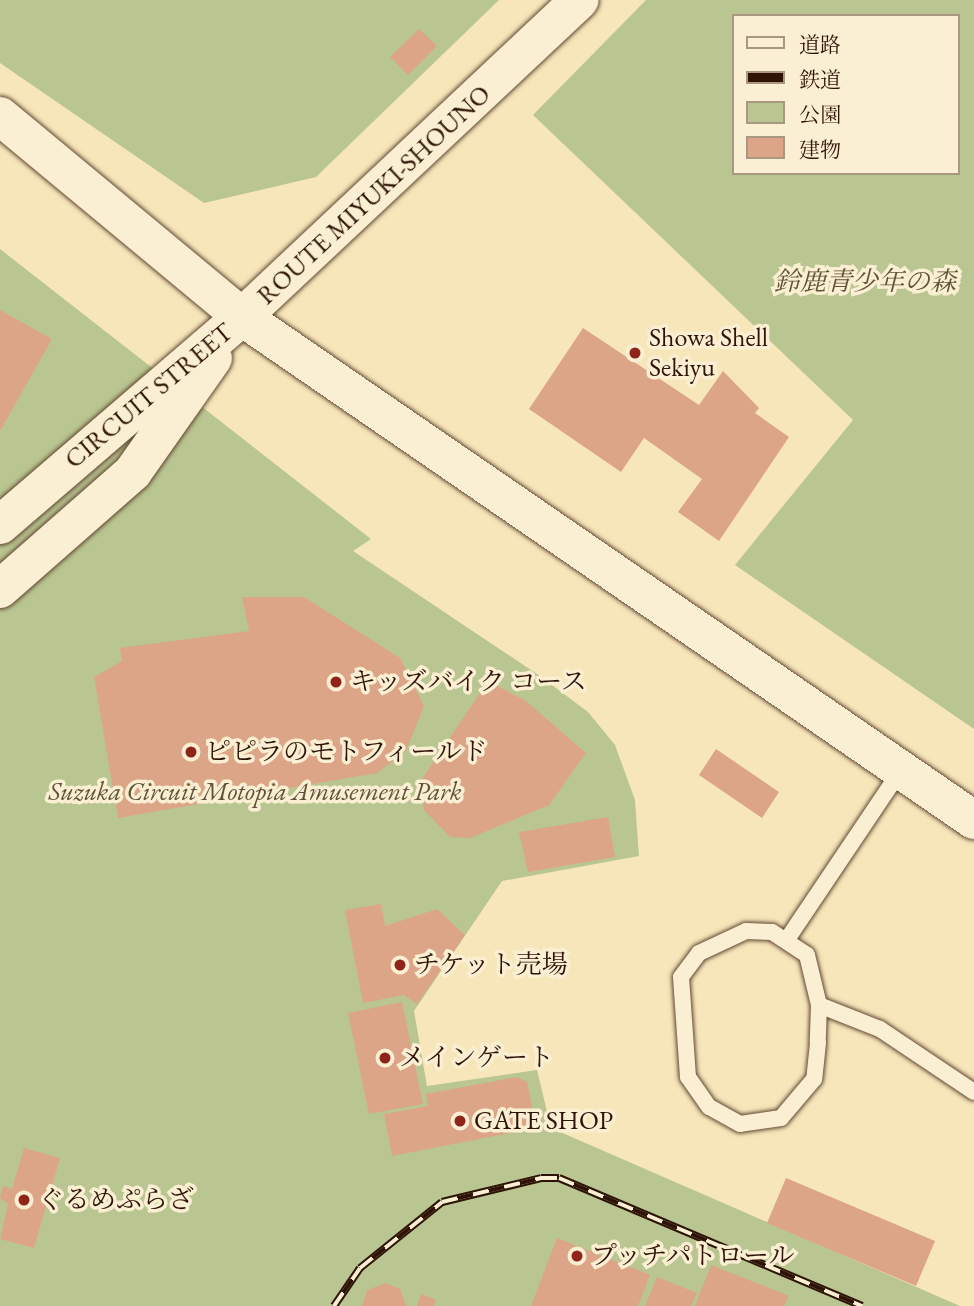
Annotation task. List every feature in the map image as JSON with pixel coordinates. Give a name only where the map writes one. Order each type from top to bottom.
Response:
[{"type":"street","name":"ROUTE MIYUKI-SHOUNO","points":[[0,116],[243,317],[580,0]]},
{"type":"street","name":"CIRCUIT STREET","points":[[0,524],[243,317]]},
{"type":"street","name":"CIRCUIT STREET","points":[[0,589],[134,472],[243,317]]},
{"type":"street","points":[[243,317],[974,820]]},
{"type":"lane","points":[[788,938],[901,770]]},
{"type":"lane","points":[[746,931],[788,938],[807,955],[819,1005],[814,1080],[781,1118],[740,1125],[709,1107],[688,1077],[681,977],[699,953],[721,940],[746,931]]},
{"type":"lane","points":[[819,1005],[880,1029],[974,1092]]},
{"type":"green space","points":[[0,0],[499,0],[316,177],[204,203],[0,63]]},
{"type":"green space","name":"鈴鹿青少年の森","points":[[646,0],[974,0],[974,729],[735,565],[853,420],[533,115]]},
{"type":"green space","name":"Suzuka Circuit Motopia Amusement Park","points":[[0,249],[371,539],[353,551],[540,676],[588,712],[615,745],[635,800],[639,856],[502,881],[414,1011],[427,1086],[537,1070],[551,1128],[960,1306],[0,1306]]},
{"type":"building","points":[[419,29],[437,46],[408,75],[390,57]]},
{"type":"building","points":[[0,310],[52,339],[0,431]]},
{"type":"building","points":[[583,328],[699,405],[723,371],[759,408],[755,413],[789,437],[719,541],[678,512],[702,479],[644,438],[621,472],[529,409]]},
{"type":"building","points":[[242,597],[304,597],[400,658],[424,706],[406,751],[377,773],[118,818],[94,677],[122,661],[120,648],[249,631]]},
{"type":"building","points":[[488,681],[526,701],[586,753],[549,805],[470,838],[450,837],[424,810],[420,782]]},
{"type":"building","points":[[716,749],[779,792],[762,818],[699,775]]},
{"type":"building","points":[[608,817],[615,857],[528,872],[519,832]]},
{"type":"building","name":"チケット売場","points":[[381,904],[385,926],[437,909],[465,935],[417,1004],[404,995],[363,1003],[345,910]]},
{"type":"building","name":"メインゲート","points":[[402,1002],[423,1104],[369,1114],[348,1013]]},
{"type":"building","name":"GATE SHOP","points":[[517,1077],[527,1082],[536,1128],[392,1156],[384,1114],[428,1106],[426,1094]]},
{"type":"building","name":"ぐるめぷらざ","points":[[24,1148],[60,1158],[34,1248],[0,1239],[8,1204],[0,1198],[3,1186],[12,1189]]},
{"type":"building","points":[[786,1178],[935,1241],[916,1286],[767,1223]]},
{"type":"building","name":"プッチパトロール","points":[[557,1238],[650,1275],[638,1306],[531,1306]]},
{"type":"building","points":[[711,1265],[789,1296],[784,1306],[695,1306]]},
{"type":"building","points":[[657,1277],[697,1293],[691,1306],[645,1306]]},
{"type":"building","points":[[386,1283],[400,1289],[406,1306],[362,1306],[367,1290]]},
{"type":"building","points":[[421,1294],[436,1300],[434,1306],[417,1306]]},
{"type":"railway","points":[[334,1306],[360,1268],[442,1202],[541,1178],[559,1178],[862,1306]]},
{"type":"place","name":"Showa Shell Sekiyu","points":[[635,353]]},
{"type":"place","name":"キッズバイク コース","points":[[336,682]]},
{"type":"place","name":"ピピラのモトフィールド","points":[[191,752]]},
{"type":"place","name":"チケット売場","points":[[400,965]]},
{"type":"place","name":"メインゲート","points":[[385,1058]]},
{"type":"place","name":"GATE SHOP","points":[[460,1121]]},
{"type":"place","name":"ぐるめぷらざ","points":[[24,1200]]},
{"type":"place","name":"プッチパトロール","points":[[577,1256]]}]
